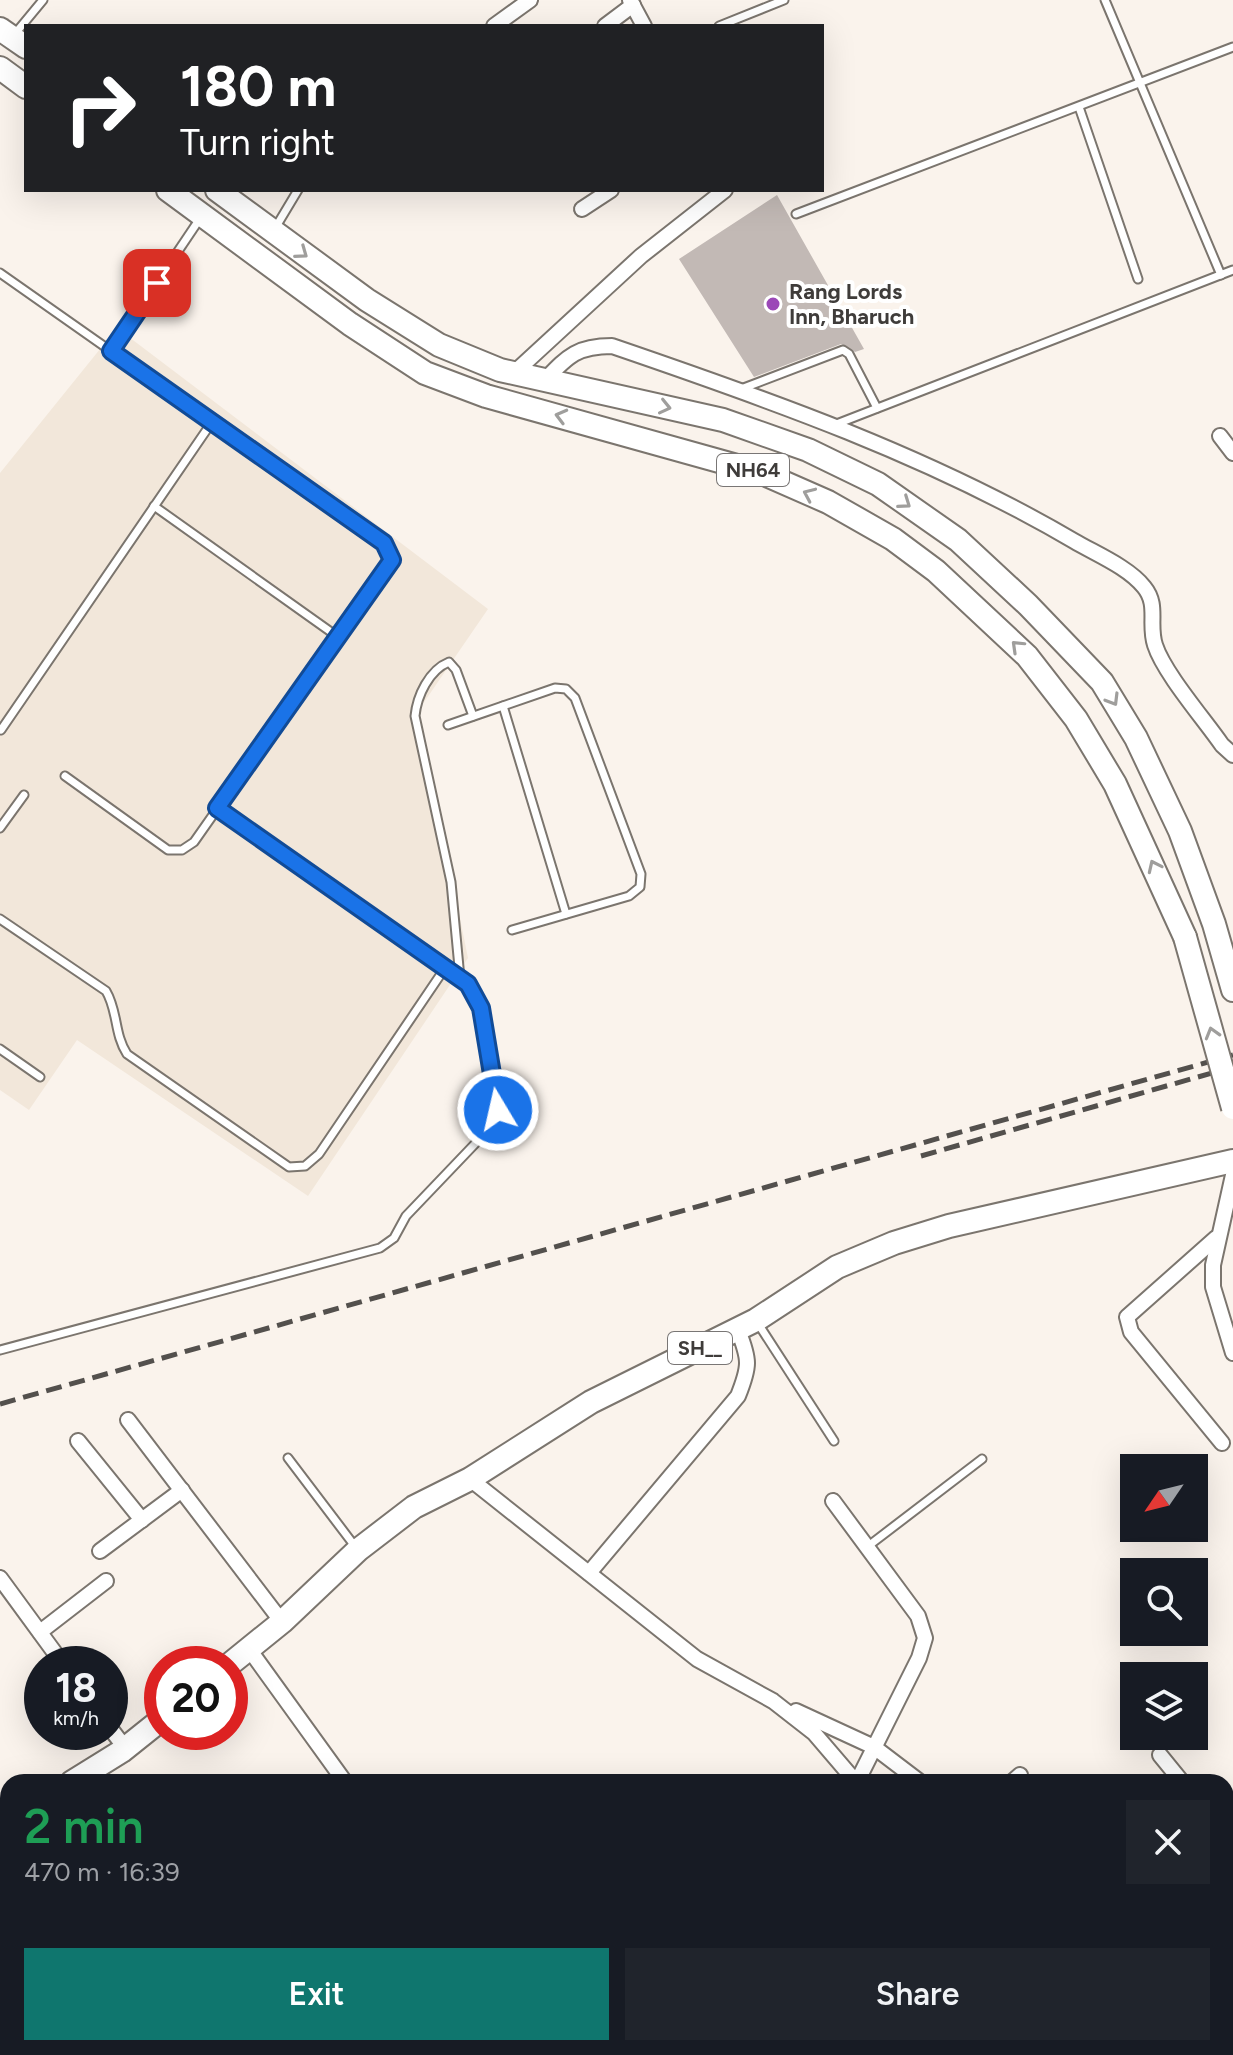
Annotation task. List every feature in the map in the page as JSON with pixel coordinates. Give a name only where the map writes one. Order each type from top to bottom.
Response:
[{"type":"main road","points":[[0,68],[24,86]]},
{"type":"main road","name":"NH64","points":[[171,192],[350,324],[425,373],[486,396],[762,473],[828,502],[893,539],[936,571],[1017,646],[1076,719],[1115,784],[1185,937],[1233,1108]]},
{"type":"main road","name":"NH64","points":[[220,192],[367,300],[439,345],[514,373],[723,420],[808,450],[878,484],[958,540],[1028,605],[1102,682],[1136,738],[1180,831],[1214,924],[1233,990]]},
{"type":"main road","name":"SH__","points":[[249,1649],[358,1550],[414,1507],[470,1479],[591,1402],[747,1325],[837,1267],[894,1243],[949,1226],[1233,1161]]},
{"type":"main road","points":[[128,1747],[144,1734]]},
{"type":"main road","points":[[85,1774],[124,1750]]},
{"type":"street","points":[[497,24],[530,0]]},
{"type":"street","points":[[607,24],[631,3],[643,24]]},
{"type":"street","points":[[582,209],[608,192]]},
{"type":"street","points":[[514,373],[641,256],[722,192]]},
{"type":"street","points":[[545,380],[565,360],[587,346],[612,346],[832,426],[1030,515],[1140,583],[1154,606],[1151,628],[1158,653],[1222,745],[1233,755]]},
{"type":"street","points":[[1220,436],[1233,453]]},
{"type":"street","points":[[1233,1175],[1216,1238],[1213,1287],[1233,1353]]},
{"type":"street","points":[[1216,1238],[1127,1317],[1131,1332],[1222,1443]]},
{"type":"street","points":[[589,1573],[738,1396],[748,1372],[747,1325]]},
{"type":"street","points":[[128,1420],[282,1622]]},
{"type":"street","points":[[78,1441],[142,1520]]},
{"type":"street","points":[[470,1479],[697,1659],[773,1701],[874,1747],[909,1774]]},
{"type":"street","points":[[100,1551],[182,1490]]},
{"type":"street","points":[[833,1501],[918,1616],[925,1638],[919,1658],[860,1774]]},
{"type":"street","points":[[0,1578],[50,1646]]},
{"type":"street","points":[[40,1632],[106,1581]]},
{"type":"street","points":[[249,1649],[339,1774]]},
{"type":"street","points":[[773,1701],[814,1733],[849,1774]]},
{"type":"street","points":[[1160,1755],[1175,1774]]},
{"type":"lane","points":[[24,24],[43,0]]},
{"type":"lane","points":[[724,24],[784,0]]},
{"type":"lane","points":[[1105,0],[1221,275]]},
{"type":"lane","points":[[796,214],[1233,47]]},
{"type":"lane","points":[[1079,107],[1138,279]]},
{"type":"lane","points":[[273,232],[297,192]]},
{"type":"lane","points":[[111,351],[202,215]]},
{"type":"lane","points":[[832,426],[1233,270]]},
{"type":"lane","points":[[0,273],[384,543],[391,552],[392,560],[194,842],[182,850],[168,850],[65,776]]},
{"type":"lane","points":[[739,390],[843,350],[849,354],[877,408]]},
{"type":"lane","points":[[1,730],[212,422]]},
{"type":"lane","points":[[154,506],[338,637]]},
{"type":"lane","points":[[460,978],[451,882],[415,716],[417,699],[439,666],[449,662],[456,670],[473,716]]},
{"type":"lane","points":[[448,725],[555,688],[566,689],[575,698],[641,874],[640,887],[629,896],[512,930]]},
{"type":"lane","points":[[503,706],[566,914]]},
{"type":"lane","points":[[0,828],[24,795]]},
{"type":"lane","points":[[0,1350],[371,1252],[394,1238],[406,1216],[481,1141],[498,1110],[477,994],[460,978],[217,808]]},
{"type":"lane","points":[[0,919],[106,991],[114,1004],[119,1042],[127,1054],[289,1167],[305,1166],[319,1154],[445,968]]},
{"type":"lane","points":[[0,1049],[40,1077]]},
{"type":"lane","points":[[747,1325],[834,1441]]},
{"type":"lane","points":[[288,1458],[358,1550]]},
{"type":"lane","points":[[867,1547],[982,1459]]},
{"type":"shaded area","points":[[117,328],[488,609],[418,711],[468,958],[308,1196],[77,1040],[29,1110],[0,1090],[0,473]]},
{"type":"building","name":"Rang Lords Inn, Bharuch","points":[[777,195],[864,349],[855,352],[841,344],[754,377],[679,259]]},
{"type":"railway","points":[[0,1404],[1233,1055]]},
{"type":"railway","points":[[921,1156],[1233,1067]]},
{"type":"place","name":"Rang Lords Inn, Bharuch","points":[[773,304]]},
{"type":"route","points":[[157,283],[111,351],[384,543],[391,552],[392,560],[217,808],[468,984],[477,994],[481,1008],[498,1110]]}]
